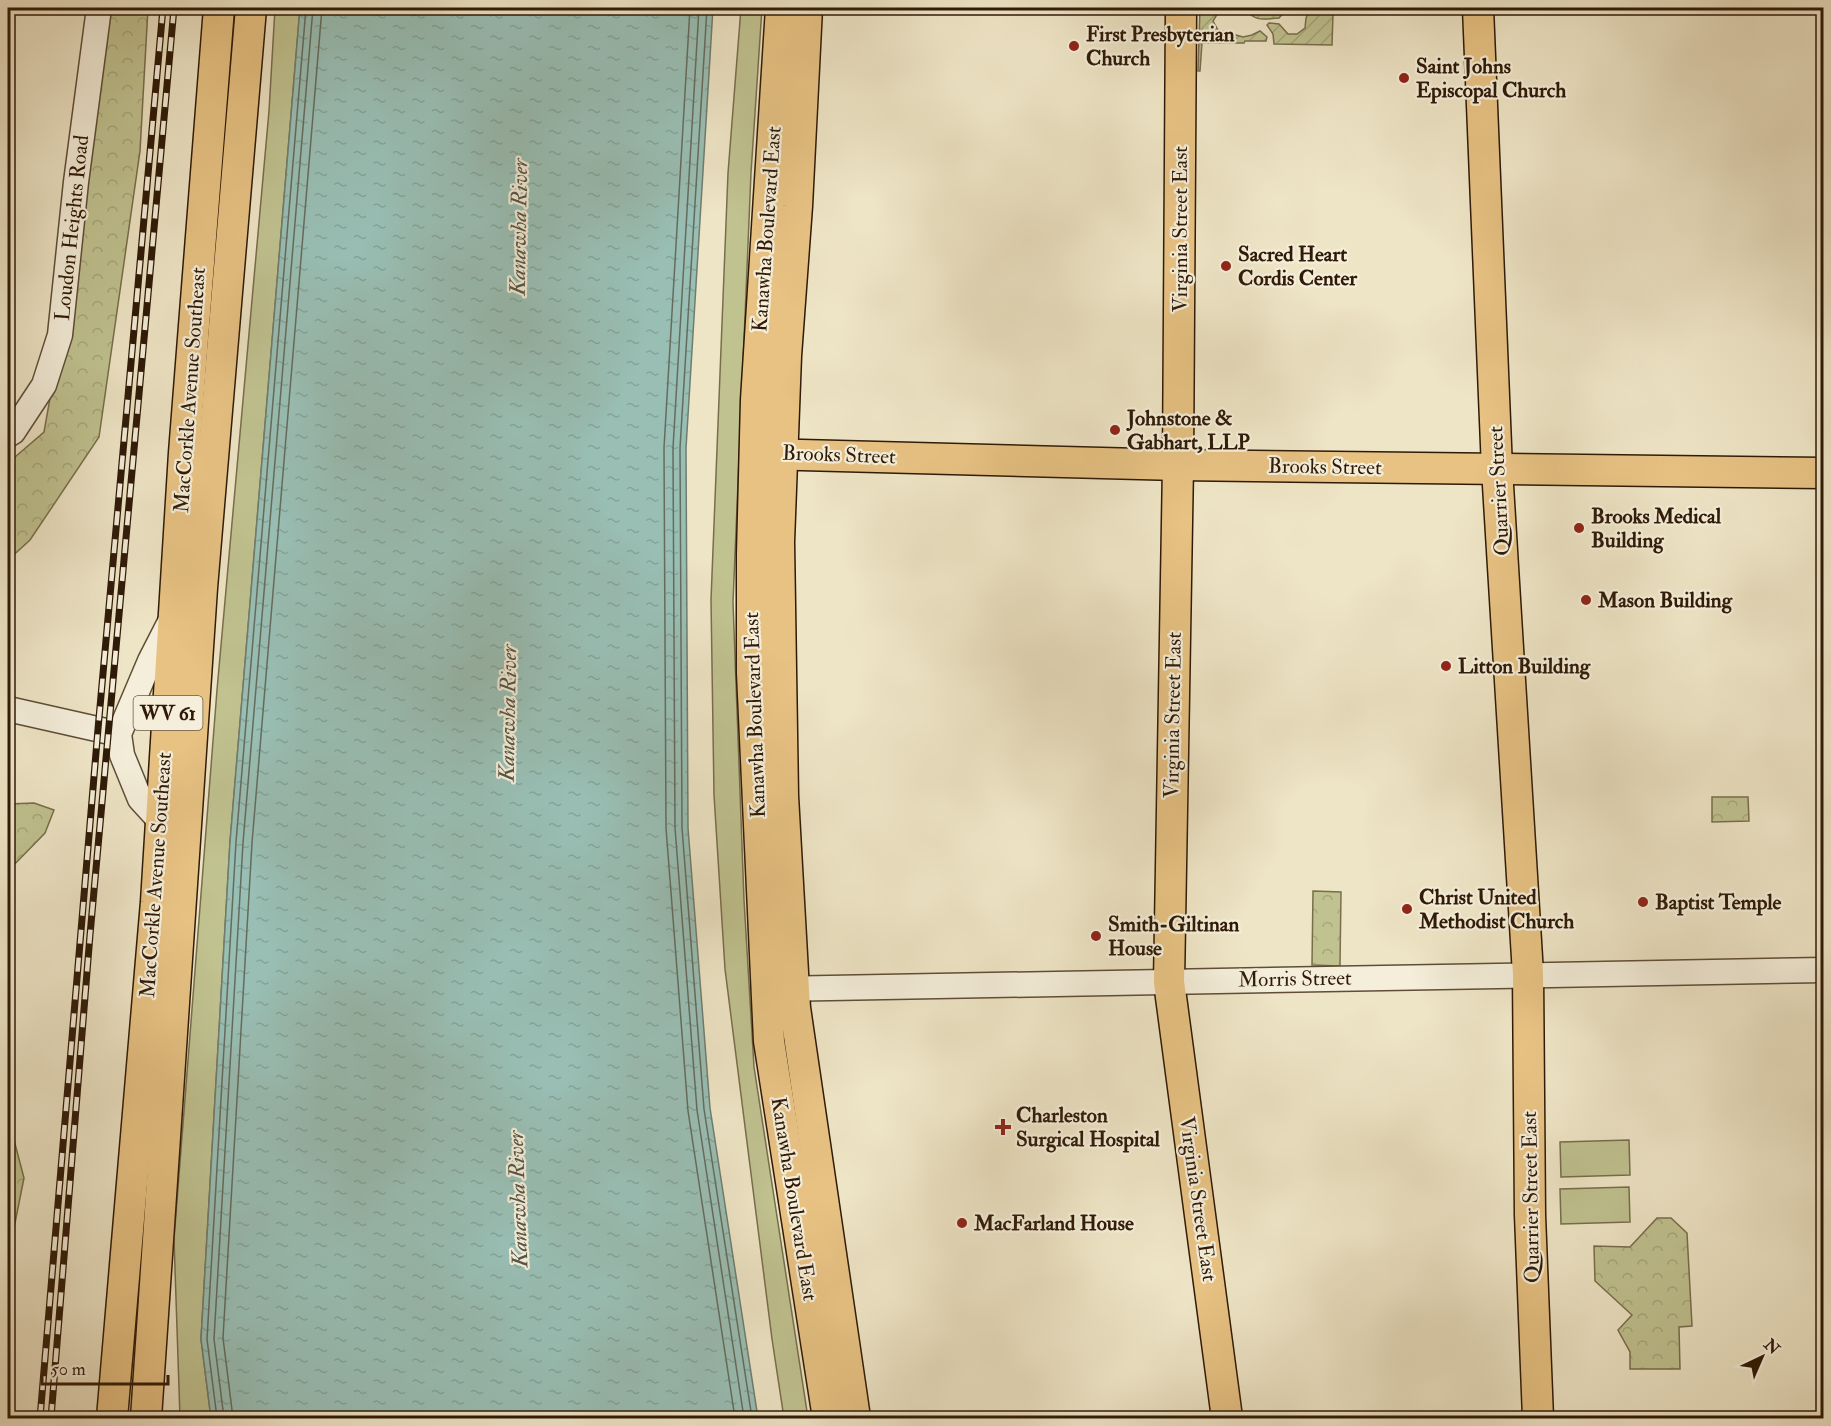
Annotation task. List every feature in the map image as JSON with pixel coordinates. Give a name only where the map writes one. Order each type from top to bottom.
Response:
[{"type":"main road","name":"MacCorkle Avenue Southeast","points":[[112,1419],[161,822],[174,613],[219,8]]},
{"type":"main road","name":"MacCorkle Avenue Southeast","points":[[146,1419],[202,588],[251,8]]},
{"type":"main road","name":"Kanawha Boulevard East","points":[[768,454],[756,400],[782,8]]},
{"type":"main road","name":"Kanawha Boulevard East","points":[[807,8],[797,206],[786,356],[768,454],[752,673],[780,989],[855,1419]]},
{"type":"main road","name":"Virginia Street East","points":[[1181,8],[1178,465],[1168,982],[1227,1419]]},
{"type":"main road","name":"Quarrier Street","points":[[1478,8],[1497,469],[1528,974]]},
{"type":"main road","name":"Brooks Street","points":[[768,454],[1178,465],[1824,473]]},
{"type":"main road","name":"Quarrier Street East","points":[[1528,974],[1530,1215],[1538,1419]]},
{"type":"main road","name":"Kanawha Boulevard East","points":[[780,989],[770,1041],[828,1419]]},
{"type":"street","name":"Loudon Heights Road","points":[[8,435],[13,432],[44,386],[60,335],[76,182],[99,8]]},
{"type":"street","points":[[161,822],[140,799],[122,755],[119,734],[150,661],[174,613]]},
{"type":"street","points":[[8,709],[119,734]]},
{"type":"street","name":"Morris Street","points":[[780,989],[1824,970]]},
{"type":"green space","points":[[100,8],[148,8],[140,151],[99,437],[30,540],[8,560],[8,463],[44,432],[86,195]]},
{"type":"green space","points":[[275,8],[300,8],[230,842],[201,1339],[211,1418],[180,1418],[174,1239],[217,690],[269,111]]},
{"type":"green space","points":[[741,8],[762,8],[751,173],[733,602],[744,900],[754,1067],[808,1418],[784,1418],[772,1339],[725,969],[714,795],[711,600],[728,173]]},
{"type":"green space","points":[[1200,8],[1221,8],[1213,21],[1218,30],[1243,37],[1260,31],[1267,37],[1266,41],[1202,43],[1200,71],[1198,71]]},
{"type":"green space","points":[[1241,8],[1291,8],[1279,18],[1262,19]]},
{"type":"green space","points":[[1311,8],[1336,8],[1333,14],[1332,45],[1274,44],[1273,34],[1267,25],[1269,23],[1279,24],[1288,34],[1297,34],[1305,28],[1306,18]]},
{"type":"green space","points":[[1712,797],[1748,797],[1749,821],[1712,822]]},
{"type":"green space","points":[[34,803],[54,810],[45,833],[8,871],[8,804]]},
{"type":"green space","points":[[1313,891],[1341,892],[1340,966],[1312,965]]},
{"type":"green space","points":[[8,1117],[24,1178],[8,1258]]},
{"type":"green space","points":[[1629,1140],[1630,1175],[1561,1177],[1560,1142]]},
{"type":"green space","points":[[1629,1187],[1630,1222],[1561,1224],[1560,1189]]},
{"type":"green space","points":[[1657,1218],[1671,1218],[1687,1233],[1692,1326],[1679,1327],[1680,1369],[1630,1369],[1630,1352],[1618,1330],[1632,1315],[1595,1281],[1594,1246],[1630,1247]]},
{"type":"water","name":"Kanawha River","points":[[300,8],[713,8],[686,448],[688,828],[710,1108],[758,1418],[211,1418],[201,1339],[230,842]]},
{"type":"railway","points":[[40,1418],[98,729],[163,8]]},
{"type":"railway","points":[[51,1418],[90,935],[174,8]]},
{"type":"place","name":"First Presbyterian Church","points":[[1074,46]]},
{"type":"place","name":"Saint Johns Episcopal Church","points":[[1404,78]]},
{"type":"place","name":"Sacred Heart Cordis Center","points":[[1226,266]]},
{"type":"place","name":"Johnstone & Gabhart, LLP","points":[[1115,430]]},
{"type":"place","name":"Brooks Medical Building","points":[[1579,528]]},
{"type":"place","name":"Mason Building","points":[[1586,600]]},
{"type":"place","name":"Litton Building","points":[[1446,666]]},
{"type":"place","name":"Baptist Temple","points":[[1643,902]]},
{"type":"place","name":"Christ United Methodist Church","points":[[1407,909]]},
{"type":"place","name":"Smith-Giltinan House","points":[[1096,936]]},
{"type":"place","name":"Charleston Surgical Hospital","points":[[1003,1127]]},
{"type":"place","name":"MacFarland House","points":[[962,1223]]}]
